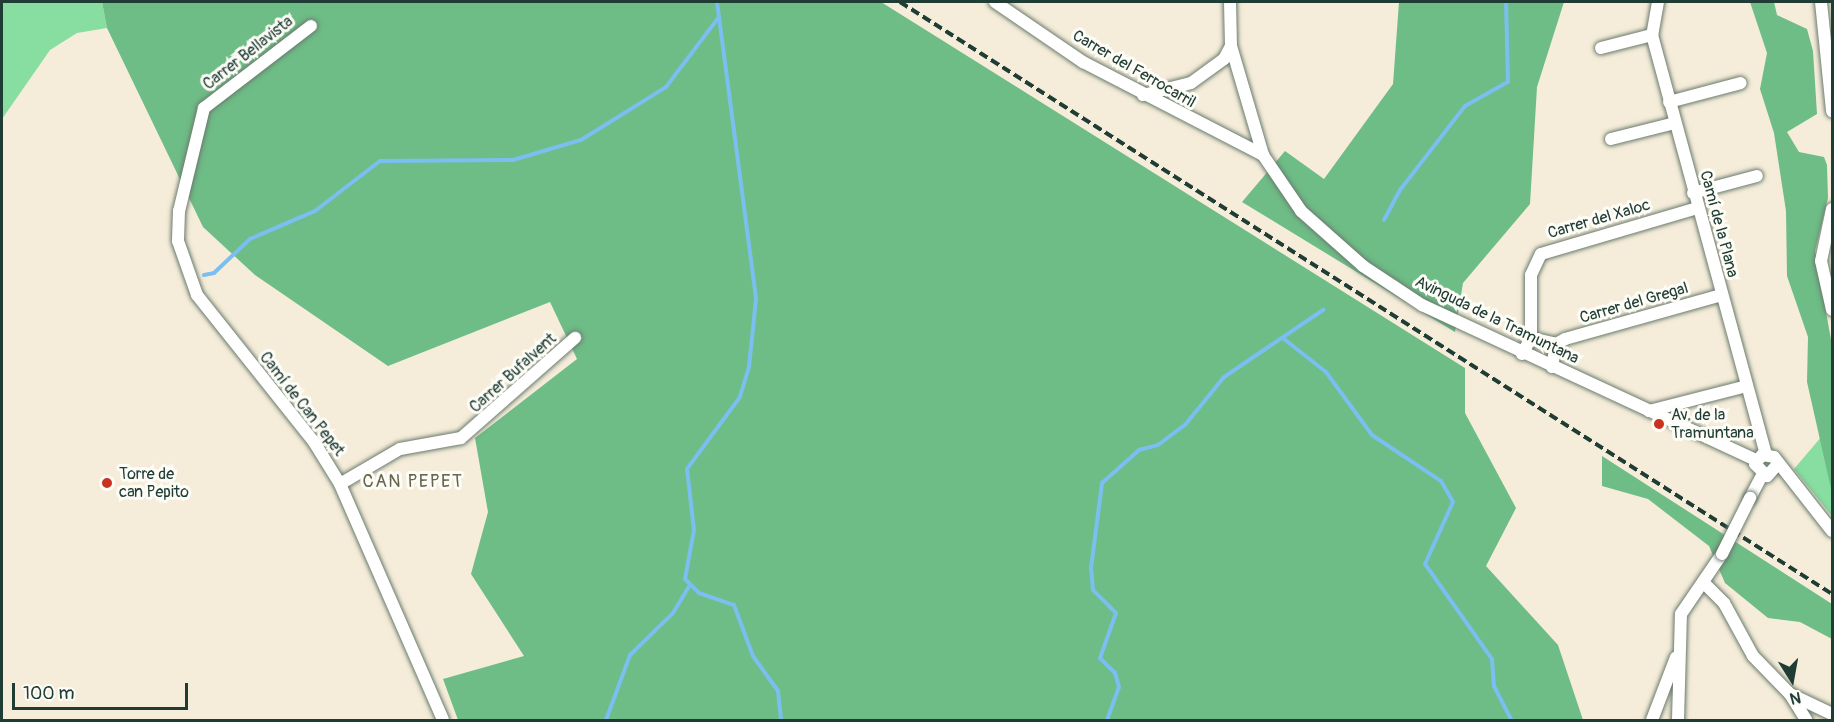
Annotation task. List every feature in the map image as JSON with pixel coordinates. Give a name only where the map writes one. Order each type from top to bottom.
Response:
[{"type":"street","name":"Carrer del Ferrocarril","points":[[995,2],[1011,8],[1143,95],[1263,155]]},
{"type":"street","points":[[1230,2],[1231,46],[1263,155]]},
{"type":"street","name":"Camí de la Plana","points":[[1658,2],[1652,35],[1747,386],[1761,457],[1770,472]]},
{"type":"street","points":[[1821,2],[1833,111]]},
{"type":"street","name":"Carrer Bellavista","points":[[179,211],[204,108],[311,26]]},
{"type":"street","points":[[1601,48],[1652,35]]},
{"type":"street","points":[[1143,95],[1191,83],[1224,59],[1231,46]]},
{"type":"street","points":[[1669,102],[1741,83]]},
{"type":"street","points":[[1611,139],[1675,123]]},
{"type":"street","name":"Avinguda de la Tramuntana","points":[[1263,155],[1301,211],[1363,266],[1422,305],[1522,354],[1691,431],[1761,457]]},
{"type":"street","points":[[1693,193],[1757,177]]},
{"type":"street","name":"Carrer del Xaloc","points":[[1522,354],[1531,338],[1531,275],[1541,254],[1697,208]]},
{"type":"street","points":[[1833,209],[1821,261],[1833,310]]},
{"type":"street","name":"Camí de Can Pepet","points":[[179,211],[178,241],[197,295],[314,442],[340,484],[443,720]]},
{"type":"street","name":"Carrer del Gregal","points":[[1531,338],[1556,344],[1722,295]]},
{"type":"street","name":"Carrer Bufalvent","points":[[340,484],[400,449],[461,438],[575,338]]},
{"type":"street","points":[[1552,367],[1556,344]]},
{"type":"street","points":[[1649,411],[1747,386]]},
{"type":"street","points":[[1691,400],[1684,414],[1691,431]]},
{"type":"street","points":[[1761,457],[1770,472],[1804,496],[1833,531]]},
{"type":"street","points":[[1678,720],[1676,656],[1681,614],[1722,554],[1750,498],[1770,472]]},
{"type":"street","points":[[1703,582],[1724,603],[1753,656],[1790,694],[1806,720]]},
{"type":"street","points":[[1652,720],[1676,656]]},
{"type":"street","points":[[1790,694],[1833,714]]},
{"type":"green space","points":[[2,2],[102,2],[107,28],[77,33],[50,50],[2,119]]},
{"type":"green space","points":[[102,2],[881,2],[1465,368],[1465,413],[1516,508],[1486,566],[1558,645],[1583,720],[458,720],[443,679],[524,656],[471,574],[488,512],[475,438],[577,359],[550,302],[388,366],[255,275],[203,227],[107,28]]},
{"type":"green space","points":[[1399,2],[1564,2],[1537,87],[1530,204],[1463,283],[1455,332],[1242,202],[1285,151],[1324,179],[1393,84]]},
{"type":"green space","points":[[1750,2],[1774,2],[1777,15],[1807,29],[1813,51],[1817,114],[1787,132],[1799,152],[1824,157],[1827,165],[1828,198],[1815,251],[1832,345],[1832,493],[1807,382],[1808,337],[1787,276],[1786,211],[1774,133],[1760,89],[1767,53]]},
{"type":"green space","points":[[1822,436],[1832,461],[1832,516],[1794,469]]},
{"type":"green space","points":[[1602,456],[1832,604],[1832,639],[1800,622],[1768,618],[1725,583],[1709,546],[1648,499],[1602,486]]},
{"type":"waterway","points":[[204,275],[214,273],[250,239],[315,211],[380,161],[513,160],[581,140],[666,87],[719,17],[717,2]]},
{"type":"waterway","points":[[1384,220],[1400,190],[1465,106],[1508,82],[1506,2]]},
{"type":"waterway","points":[[719,17],[756,299],[749,367],[740,397],[687,469],[694,530],[685,579],[699,593],[734,605],[753,656],[778,691],[781,720]]},
{"type":"waterway","points":[[1107,720],[1119,687],[1115,673],[1100,658],[1116,613],[1093,590],[1091,568],[1102,483],[1139,450],[1158,445],[1185,425],[1224,377],[1323,310]]},
{"type":"waterway","points":[[1284,339],[1326,372],[1372,435],[1441,481],[1453,502],[1425,564],[1492,659],[1494,686],[1511,720]]},
{"type":"waterway","points":[[606,720],[630,655],[673,613],[689,586]]},
{"type":"railway","points":[[900,2],[1832,594]]},
{"type":"place","name":"Av. de la Tramuntana","points":[[1659,424]]},
{"type":"place","name":"Torre de can Pepito","points":[[107,483]]},
{"type":"district","name":"CAN PEPET","points":[[413,482]]}]
